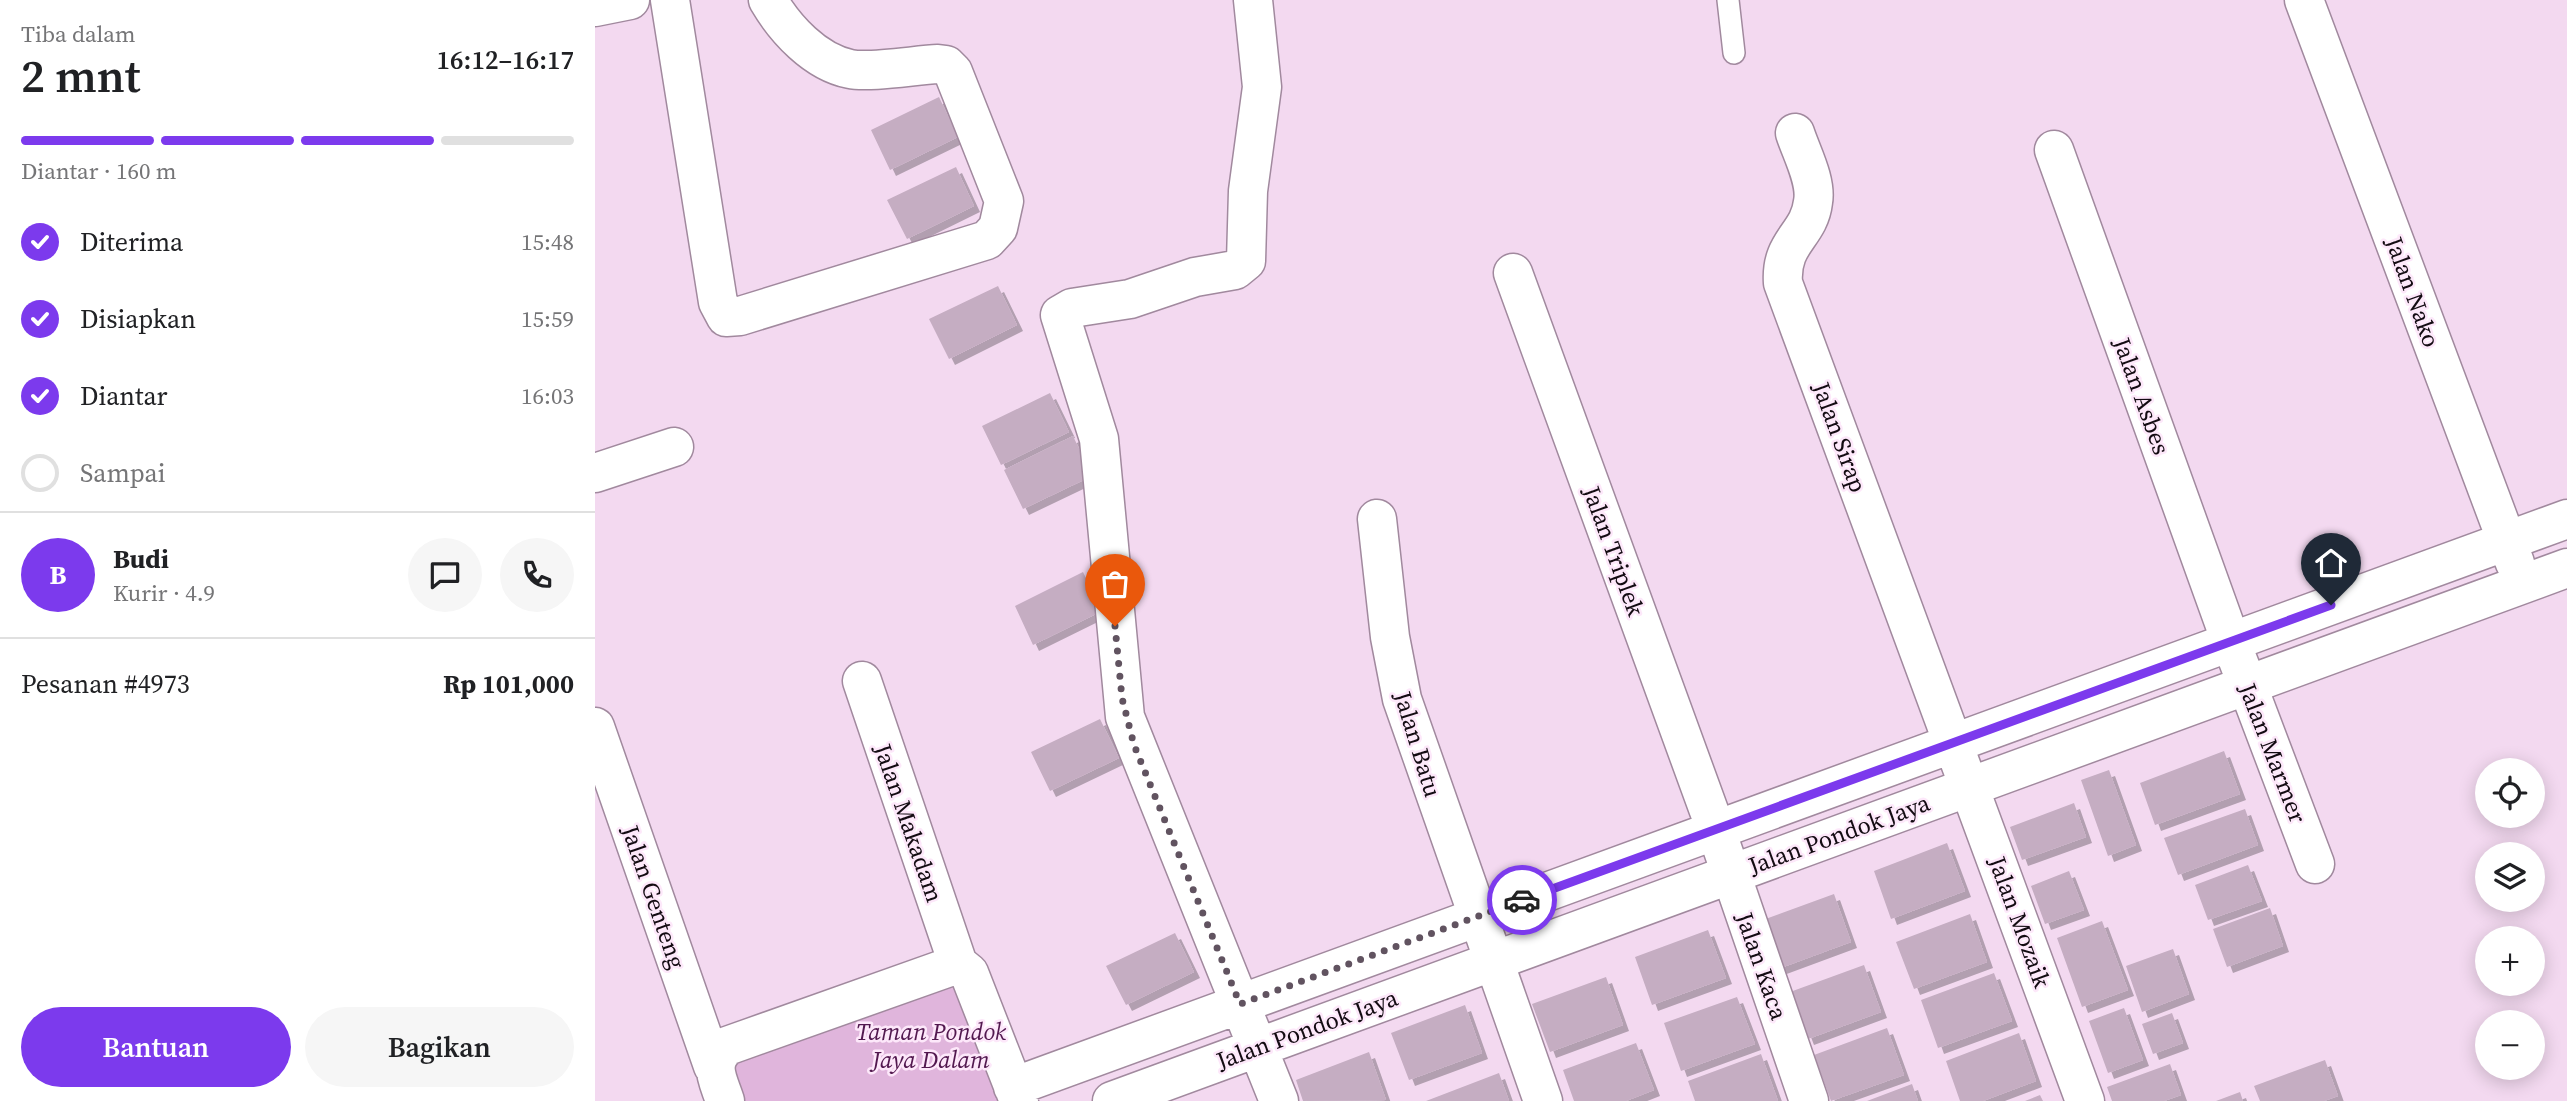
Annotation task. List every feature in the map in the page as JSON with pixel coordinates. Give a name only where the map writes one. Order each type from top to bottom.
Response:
[{"type":"street","points":[[595,7],[630,0]]},
{"type":"street","points":[[670,0],[718,302],[726,317],[740,316],[987,240],[998,228],[1004,201],[953,72],[946,65],[937,64],[850,69],[811,51],[780,20],[768,0]]},
{"type":"street","points":[[1253,0],[1262,87],[1248,191],[1246,261],[1235,270],[1195,277],[1130,299],[1072,308],[1060,315],[1098,439],[1119,680],[1125,717],[1279,1101]]},
{"type":"street","name":"Jalan Nako","points":[[2304,0],[2523,584]]},
{"type":"street","name":"Jalan Sirap","points":[[1795,133],[1814,200],[1809,216],[1782,263],[1783,283],[1954,743]]},
{"type":"street","name":"Jalan Asbes","points":[[2054,150],[2231,642]]},
{"type":"street","name":"Jalan Triplek","points":[[1513,273],[1716,830]]},
{"type":"street","points":[[595,473],[674,447]]},
{"type":"street","name":"Jalan Batu","points":[[1377,519],[1390,637],[1402,699],[1543,1101]]},
{"type":"street","name":"Jalan Pondok Jaya","points":[[1016,1094],[1240,1004],[2567,519]]},
{"type":"street","name":"Jalan Pondok Jaya","points":[[1112,1101],[2523,584],[2566,572]]},
{"type":"street","name":"Jalan Marmer","points":[[2231,642],[2315,864]]},
{"type":"street","name":"Jalan Makadam","points":[[863,681],[958,964],[969,973],[1016,1094]]},
{"type":"street","name":"Jalan Genteng","points":[[595,727],[719,1084]]},
{"type":"street","name":"Jalan Mozaik","points":[[1954,743],[2085,1101]]},
{"type":"street","name":"Jalan Kaca","points":[[1716,830],[1809,1101]]},
{"type":"street","points":[[719,1084],[716,1055],[727,1046],[958,964]]},
{"type":"lane","points":[[1728,0],[1734,52]]},
{"type":"green space","name":"Taman Pondok Jaya Dalam","points":[[963,972],[1014,1101],[729,1101],[715,1062]]},
{"type":"building","points":[[939,97],[958,137],[890,170],[871,130]]},
{"type":"building","points":[[956,167],[974,206],[907,239],[887,200]]},
{"type":"building","points":[[998,286],[1017,325],[949,359],[929,319]]},
{"type":"building","points":[[1050,393],[1069,432],[1001,465],[982,426]]},
{"type":"building","points":[[1073,436],[1092,476],[1023,509],[1004,470]]},
{"type":"building","points":[[1083,572],[1102,611],[1033,645],[1015,606]]},
{"type":"building","points":[[1100,719],[1119,758],[1050,791],[1031,752]]},
{"type":"building","points":[[2224,751],[2240,794],[2155,825],[2140,783]]},
{"type":"building","points":[[2109,770],[2136,845],[2108,856],[2081,780]]},
{"type":"building","points":[[2074,803],[2086,837],[2022,860],[2010,827]]},
{"type":"building","points":[[2245,809],[2258,845],[2178,875],[2164,838]]},
{"type":"building","points":[[1947,843],[1965,891],[1891,919],[1874,871]]},
{"type":"building","points":[[2248,865],[2262,901],[2208,920],[2195,885]]},
{"type":"building","points":[[2069,871],[2084,910],[2045,924],[2031,886]]},
{"type":"building","points":[[1834,894],[1851,942],[1778,969],[1760,921]]},
{"type":"building","points":[[2270,908],[2283,946],[2227,967],[2213,929]]},
{"type":"building","points":[[1970,914],[1987,962],[1914,989],[1896,942]]},
{"type":"building","points":[[2102,921],[2128,990],[2082,1007],[2057,938]]},
{"type":"building","points":[[1708,930],[1726,978],[1652,1005],[1635,957]]},
{"type":"building","points":[[1175,933],[1194,972],[1126,1005],[1106,966]]},
{"type":"building","points":[[2173,949],[2189,994],[2142,1012],[2126,966]]},
{"type":"building","points":[[1864,965],[1881,1012],[1808,1039],[1790,992]]},
{"type":"building","points":[[1994,973],[2012,1021],[1938,1048],[1921,1000]]},
{"type":"building","points":[[1606,977],[1623,1025],[1550,1052],[1532,1004]]},
{"type":"building","points":[[1737,997],[1755,1044],[1681,1071],[1664,1023]]},
{"type":"building","points":[[1465,1005],[1482,1053],[1409,1080],[1391,1033]]},
{"type":"building","points":[[2124,1008],[2143,1060],[2108,1073],[2089,1021]]},
{"type":"building","points":[[2172,1013],[2183,1043],[2153,1054],[2142,1024]]},
{"type":"building","points":[[1887,1028],[1904,1075],[1831,1101],[1814,1055]]},
{"type":"building","points":[[2019,1033],[2036,1081],[1983,1101],[1960,1101],[1946,1061]]},
{"type":"building","points":[[1636,1043],[1654,1090],[1626,1101],[1574,1101],[1563,1070]]},
{"type":"building","points":[[1369,1052],[1386,1100],[1303,1101],[1296,1080]]},
{"type":"building","points":[[1761,1054],[1778,1101],[1695,1101],[1688,1081]]},
{"type":"building","points":[[2325,1060],[2338,1096],[2324,1101],[2260,1101],[2254,1086]]},
{"type":"building","points":[[2170,1064],[2181,1095],[2164,1101],[2112,1101],[2107,1087]]},
{"type":"building","points":[[1499,1073],[1509,1101],[1426,1101]]},
{"type":"building","points":[[1912,1084],[1918,1101],[1867,1101]]},
{"type":"building","points":[[2240,1092],[2243,1101],[2216,1101]]},
{"type":"building","points":[[2040,1095],[2043,1101],[2025,1101]]},
{"type":"way so far","points":[[1115,626],[1119,680],[1125,717],[1134,745],[1240,1004],[1522,900]]},
{"type":"route","points":[[1522,900],[2331,605]]}]
